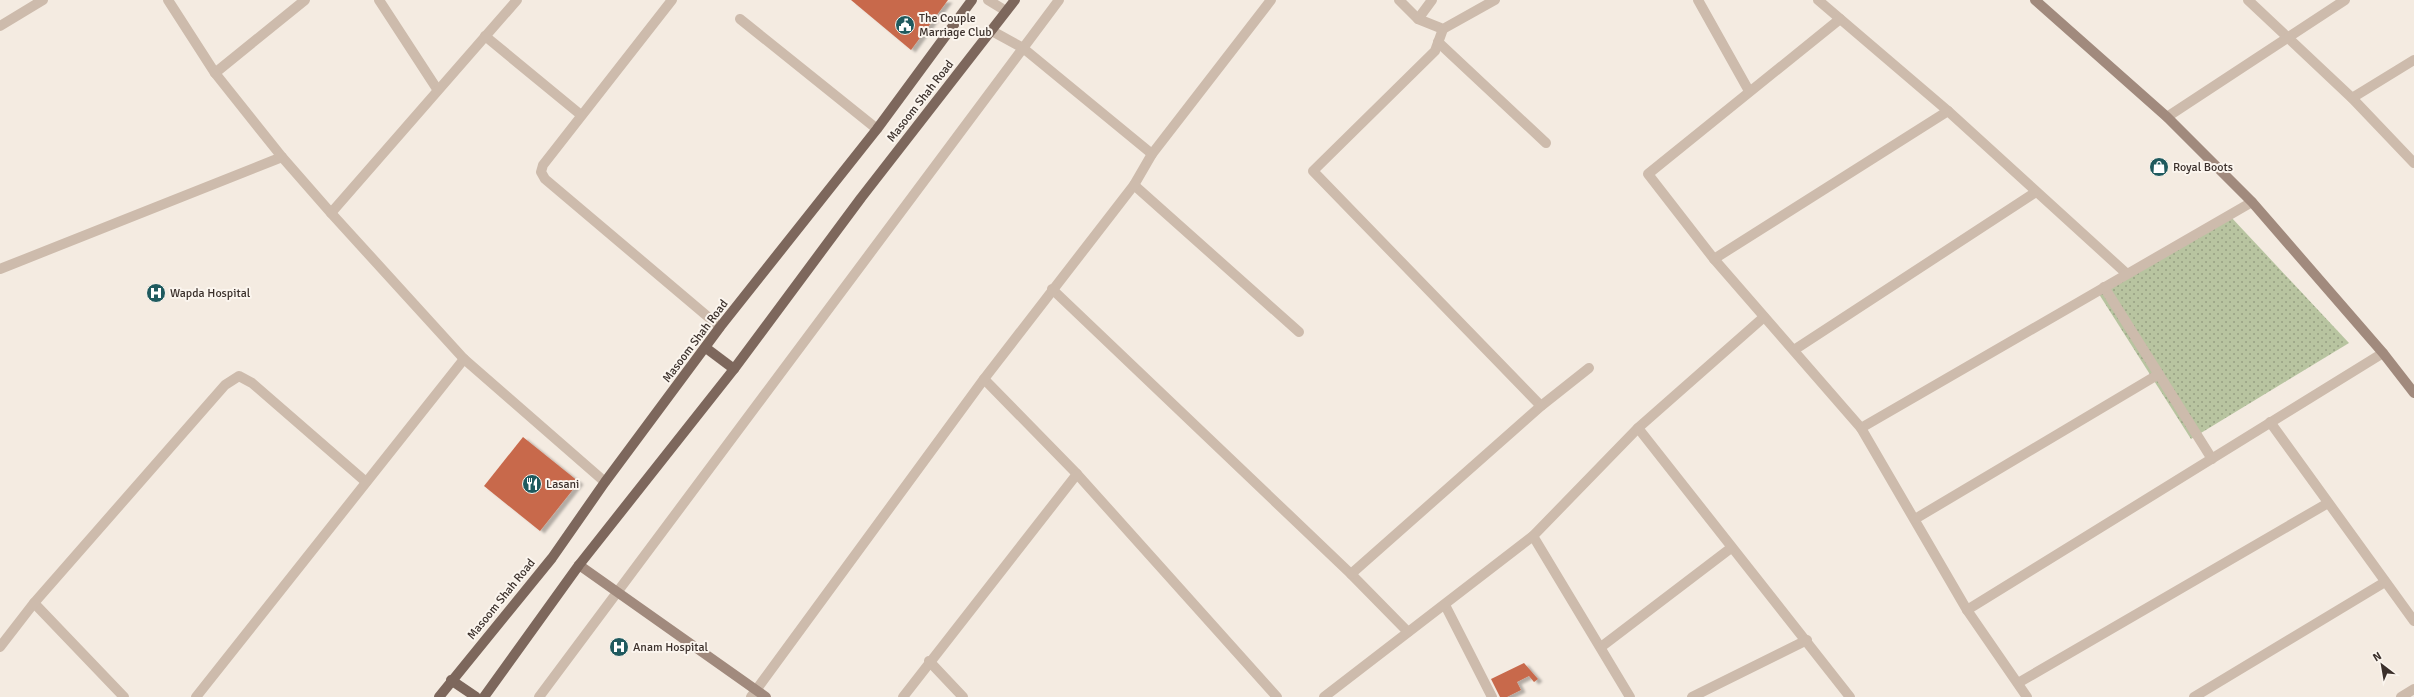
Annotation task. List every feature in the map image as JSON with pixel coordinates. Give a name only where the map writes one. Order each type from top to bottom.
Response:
[{"type":"main road","name":"Masoom Shah Road","points":[[439,697],[451,680],[552,558],[605,482],[706,348],[720,327],[878,129],[972,0]]},
{"type":"main road","name":"Masoom Shah Road","points":[[484,697],[579,565],[734,369],[861,198],[1015,0]]},
{"type":"main road","points":[[2035,0],[2167,117],[2252,202],[2383,353],[2414,393]]},
{"type":"main road","points":[[706,348],[734,369]]},
{"type":"main road","points":[[579,565],[618,592],[754,693],[766,697]]},
{"type":"main road","points":[[451,680],[476,697]]},
{"type":"street","points":[[0,26],[43,0]]},
{"type":"street","points":[[168,0],[215,73],[282,157],[331,213],[464,359],[605,482]]},
{"type":"street","points":[[215,73],[305,0]]},
{"type":"street","points":[[379,0],[437,89]]},
{"type":"street","points":[[331,213],[437,89],[517,0]]},
{"type":"street","points":[[672,0],[581,115],[543,165],[541,172],[545,179],[720,327]]},
{"type":"street","points":[[988,0],[1006,11]]},
{"type":"street","points":[[539,697],[1059,0]]},
{"type":"street","points":[[754,693],[984,379],[1134,184],[1152,154],[1271,0]]},
{"type":"street","points":[[1399,0],[1418,19],[1443,29]]},
{"type":"street","points":[[1418,19],[1432,0]]},
{"type":"street","points":[[1495,0],[1443,29],[1435,51],[1313,171],[1541,406]]},
{"type":"street","points":[[1698,0],[1749,91]]},
{"type":"street","points":[[1818,0],[1948,111],[2127,274]]},
{"type":"street","points":[[2248,0],[2352,98],[2414,163]]},
{"type":"street","points":[[2167,117],[2287,36],[2345,0]]},
{"type":"street","points":[[1840,19],[1648,174],[1714,259],[1861,428],[1968,610],[2027,697]]},
{"type":"street","points":[[740,20],[878,129]]},
{"type":"street","points":[[992,31],[1023,48],[1152,154]]},
{"type":"street","points":[[485,36],[581,115]]},
{"type":"street","points":[[1438,42],[1546,144]]},
{"type":"street","points":[[2352,98],[2414,60]]},
{"type":"street","points":[[1714,259],[1948,111]]},
{"type":"street","points":[[0,269],[282,157]]},
{"type":"street","points":[[1134,184],[1299,332]]},
{"type":"street","points":[[1794,350],[2036,192]]},
{"type":"street","points":[[1861,428],[2252,202]]},
{"type":"street","points":[[2104,287],[2212,459]]},
{"type":"street","points":[[1052,289],[1350,574],[1408,632]]},
{"type":"street","points":[[1324,697],[1533,536],[1638,428],[1764,317]]},
{"type":"street","points":[[1968,610],[2383,353]]},
{"type":"street","points":[[196,697],[464,359]]},
{"type":"street","points":[[1350,574],[1541,406],[1590,368]]},
{"type":"street","points":[[1915,519],[2159,374]]},
{"type":"street","points":[[0,647],[34,603],[225,385],[239,376],[252,383],[366,482]]},
{"type":"street","points":[[984,379],[1077,474],[1278,697]]},
{"type":"street","points":[[2270,422],[2414,621]]},
{"type":"street","points":[[1638,428],[1731,548],[1807,640],[1850,697]]},
{"type":"street","points":[[903,697],[929,661],[1077,474]]},
{"type":"street","points":[[2018,683],[2328,503]]},
{"type":"street","points":[[1533,536],[1630,697]]},
{"type":"street","points":[[1600,647],[1731,548]]},
{"type":"street","points":[[2194,697],[2385,582]]},
{"type":"street","points":[[34,603],[124,697]]},
{"type":"street","points":[[1445,605],[1492,697]]},
{"type":"street","points":[[1692,697],[1807,640]]},
{"type":"street","points":[[929,661],[963,697]]},
{"type":"street","points":[[2401,697],[2414,689]]},
{"type":"green space","points":[[2230,216],[2349,343],[2191,439],[2097,291]]},
{"type":"building","name":"The Couple Marriage Club","points":[[851,0],[948,0],[911,50]]},
{"type":"building","name":"Lasani","points":[[523,437],[579,482],[540,531],[484,486]]},
{"type":"building","points":[[1524,663],[1538,679],[1534,682],[1529,676],[1517,682],[1521,690],[1507,697],[1500,697],[1491,679]]},
{"type":"place","name":"The Couple Marriage Club","points":[[905,25]]},
{"type":"place","name":"Royal Boots","points":[[2159,167]]},
{"type":"place","name":"Wapda Hospital","points":[[156,293]]},
{"type":"place","name":"Lasani","points":[[532,484]]},
{"type":"place","name":"Anam Hospital","points":[[619,647]]}]
